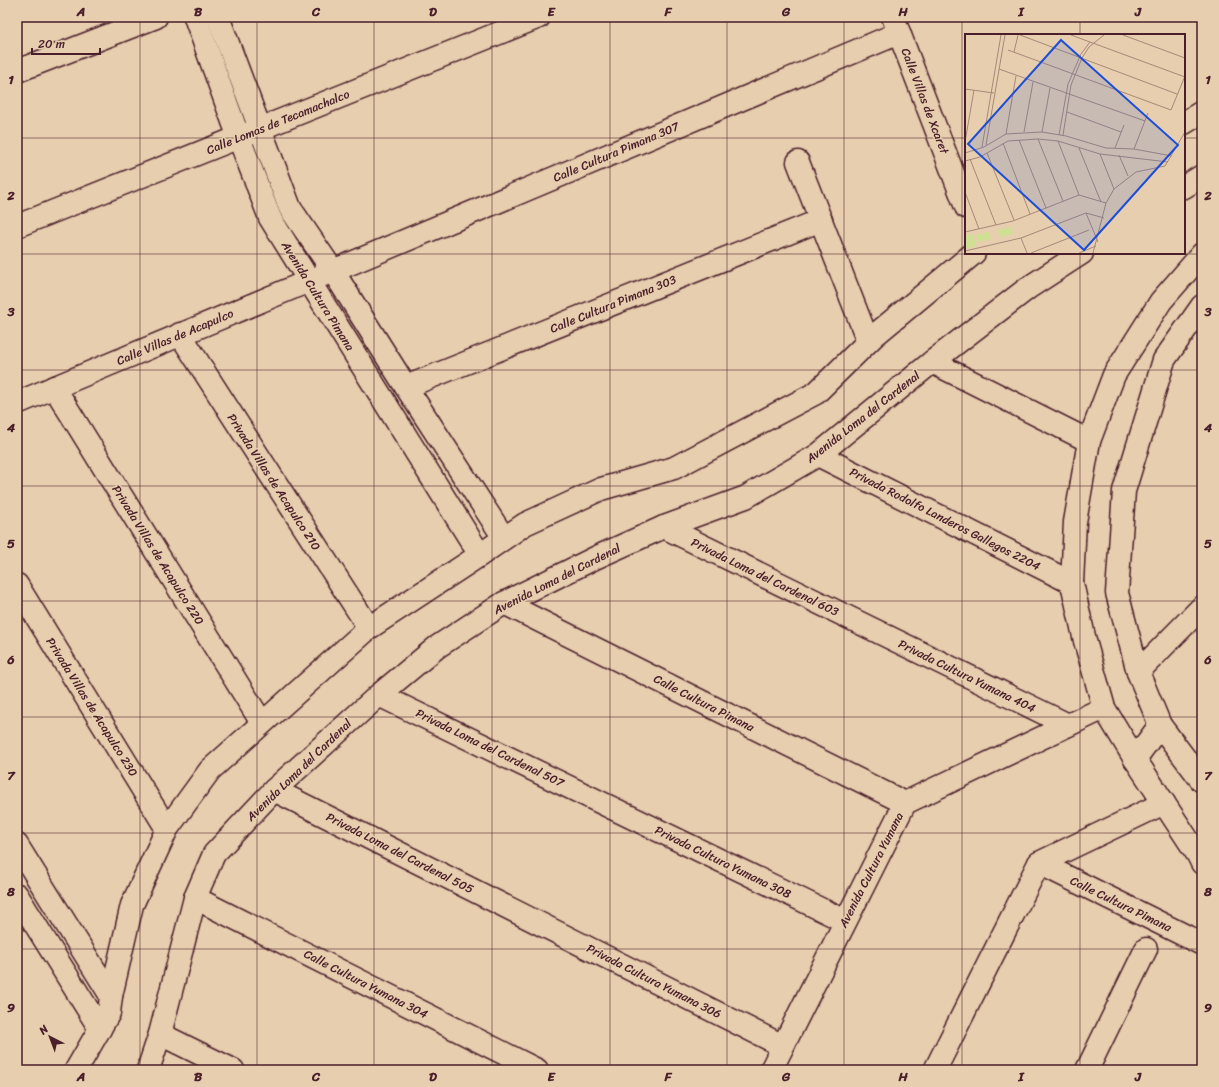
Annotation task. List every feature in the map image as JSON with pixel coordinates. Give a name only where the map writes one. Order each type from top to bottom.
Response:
[{"type":"street","points":[[17,71],[156,17]]},
{"type":"street","name":"Avenida Cultura Pimana","points":[[195,17],[270,218],[480,555]]},
{"type":"street","name":"Avenida Cultura Pimana","points":[[218,17],[290,208],[333,271],[504,538]]},
{"type":"street","name":"Calle Lomas de Tecamachalco","points":[[17,226],[540,17]]},
{"type":"street","name":"Calle Villas de Xcaret","points":[[896,25],[965,204]]},
{"type":"street","name":"Calle Cultura Pimana 307","points":[[333,271],[896,25]]},
{"type":"street","points":[[1185,122],[1202,112]]},
{"type":"street","points":[[798,162],[868,341]]},
{"type":"street","points":[[1185,186],[1202,176]]},
{"type":"street","name":"Calle Cultura Pimana 303","points":[[406,387],[821,220]]},
{"type":"street","points":[[76,1070],[109,1013],[111,996],[132,905],[167,829],[210,770],[369,628],[525,524],[601,489],[674,468],[816,393],[868,341],[973,254]]},
{"type":"street","name":"Avenida Loma del Cardenal","points":[[148,1070],[160,1034],[195,898],[214,854],[274,790],[379,695],[437,647],[504,603],[597,557],[664,527],[746,497],[818,455],[932,362],[1028,288],[1080,254]]},
{"type":"street","points":[[1202,254],[1161,301],[1114,375],[1090,441],[1075,522],[1072,583],[1085,641],[1104,708],[1202,863]]},
{"type":"street","name":"Calle Villas de Acapulco","points":[[17,402],[333,271]]},
{"type":"street","points":[[1202,306],[1164,360],[1124,491],[1117,593],[1138,672],[1160,725],[1202,781]]},
{"type":"street","points":[[1164,360],[1202,333]]},
{"type":"street","name":"Privada Villas de Acapulco 210","points":[[180,334],[369,628]]},
{"type":"street","points":[[932,362],[1090,441]]},
{"type":"street","name":"Privada Villas de Acapulco 220","points":[[54,387],[262,723]]},
{"type":"street","name":"Privada Rodolfo Landeros Gallegos 2204","points":[[818,455],[1072,583]]},
{"type":"street","name":"Privada Loma del Cardenal 603","points":[[664,527],[866,626]]},
{"type":"street","name":"Privada Villas de Acapulco 230","points":[[17,585],[167,829]]},
{"type":"street","name":"Calle Cultura Pimana","points":[[504,603],[905,803]]},
{"type":"street","points":[[1138,672],[1202,607]]},
{"type":"street","name":"Privada Cultura Yumana 404","points":[[866,626],[1068,725]]},
{"type":"street","name":"Privada Loma del Cardenal 507","points":[[379,695],[601,802]]},
{"type":"street","name":"Avenida Cultura Yumana","points":[[771,1070],[905,803],[1104,708]]},
{"type":"street","points":[[1135,759],[1160,725]]},
{"type":"street","name":"Privada Loma del Cardenal 505","points":[[274,790],[526,916]]},
{"type":"street","name":"Privada Cultura Yumana 308","points":[[601,802],[845,921]]},
{"type":"street","points":[[935,1070],[1039,863],[1164,803]]},
{"type":"street","points":[[17,845],[111,996]]},
{"type":"street","name":"Calle Cultura Pimana","points":[[1039,863],[1202,944]]},
{"type":"street","points":[[17,895],[100,1029]]},
{"type":"street","name":"Calle Cultura Yumana 304","points":[[195,898],[537,1070]]},
{"type":"street","name":"Privada Cultura Yumana 306","points":[[526,916],[783,1046]]},
{"type":"street","points":[[1087,1070],[1146,949]]},
{"type":"street","points":[[160,1034],[233,1070]]}]
